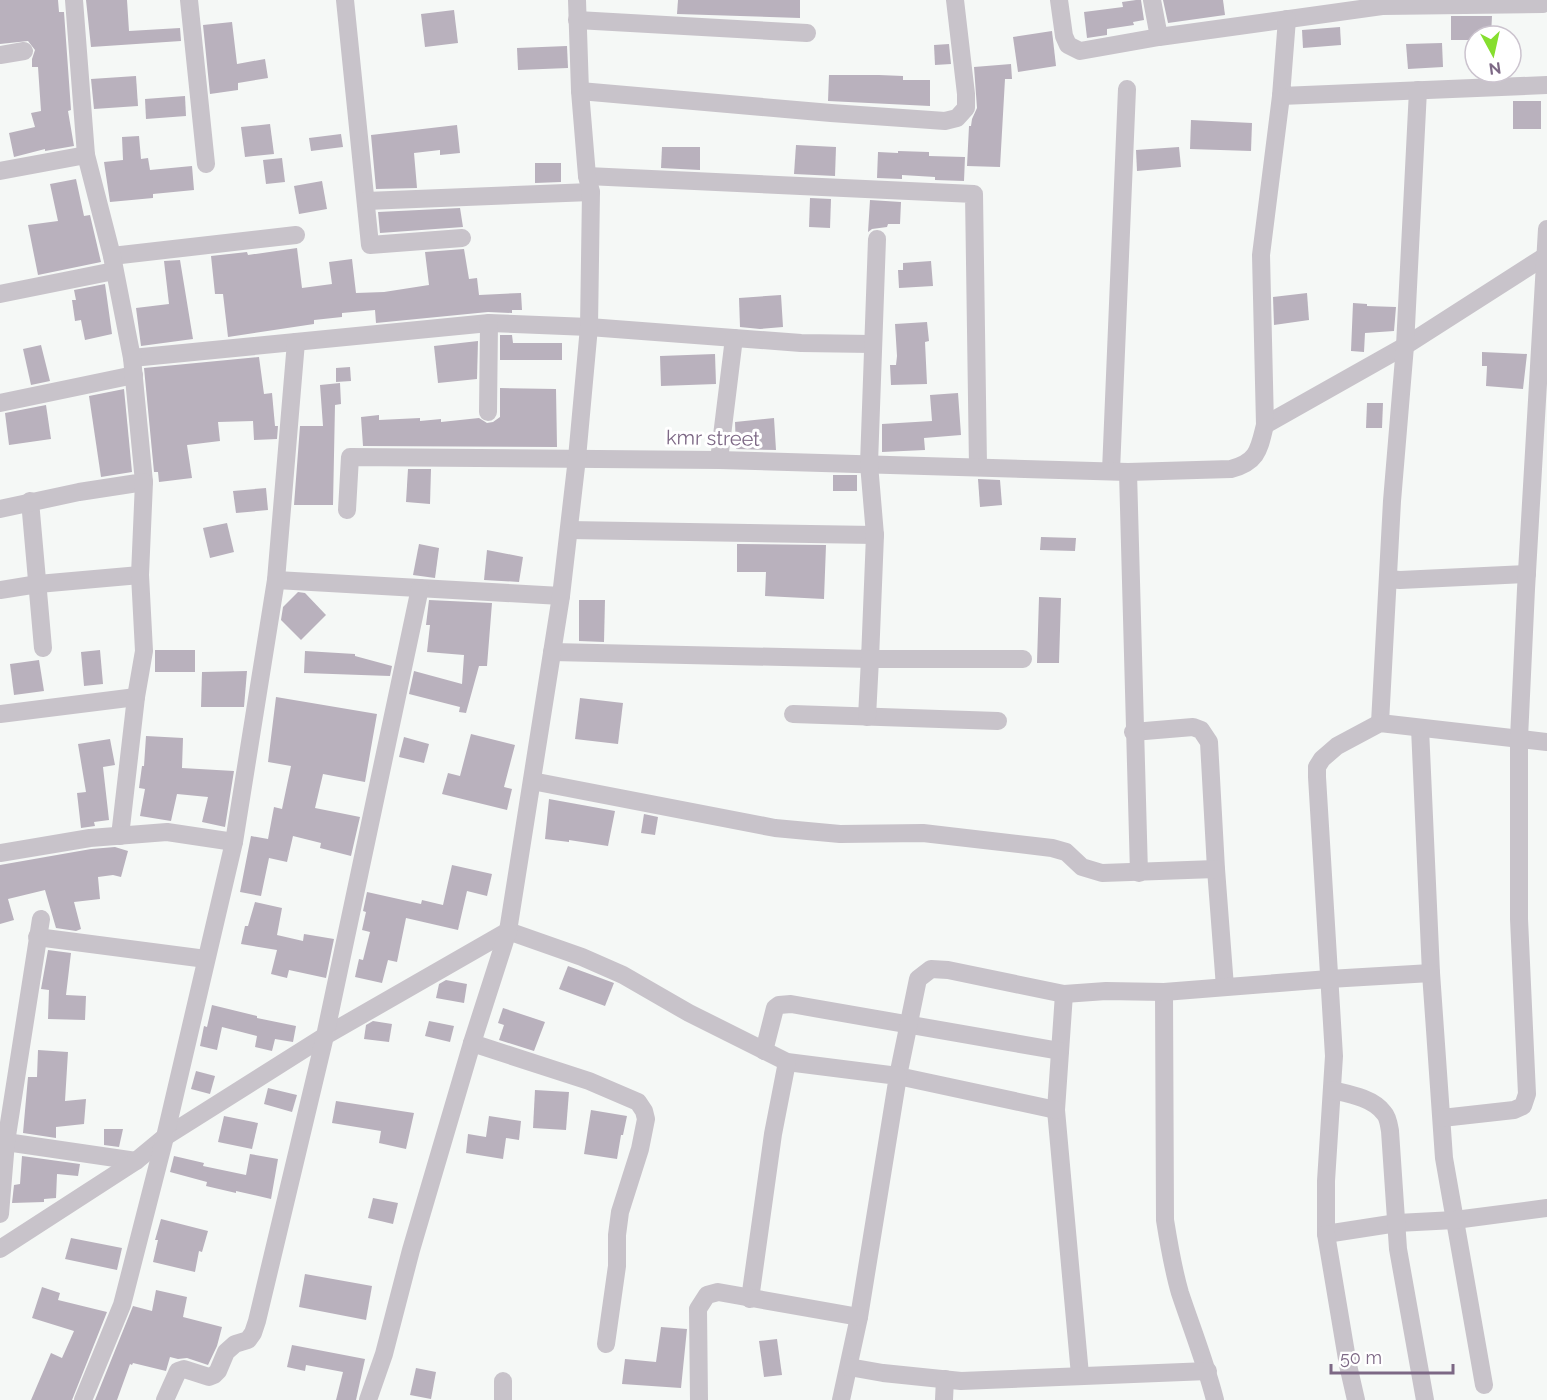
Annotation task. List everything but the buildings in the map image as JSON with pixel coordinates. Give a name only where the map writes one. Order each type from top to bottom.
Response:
[{"type":"street","points":[[74,0],[86,155],[113,264],[133,366],[144,482],[140,575],[144,651],[136,697],[120,836]]},
{"type":"street","points":[[189,0],[206,164]]},
{"type":"street","points":[[345,0],[370,245],[462,238]]},
{"type":"street","points":[[369,1400],[472,1043],[508,931],[561,596],[589,327],[589,184],[580,92],[577,0]]},
{"type":"street","points":[[580,92],[945,121],[957,118],[966,108],[955,0]]},
{"type":"street","points":[[1059,0],[1064,36],[1068,45],[1080,51],[1158,37],[1382,6],[1543,4]]},
{"type":"street","points":[[1152,0],[1158,37]]},
{"type":"street","name":"kmr street","points":[[347,510],[350,457],[719,460],[1119,471],[1231,469],[1244,466],[1254,458],[1265,425],[1261,255],[1281,96],[1287,19]]},
{"type":"street","points":[[577,20],[807,33]]},
{"type":"street","points":[[0,55],[24,51]]},
{"type":"street","points":[[1281,96],[1547,85]]},
{"type":"street","points":[[1127,89],[1119,471],[1134,732],[1139,873]]},
{"type":"street","points":[[1380,723],[1392,501],[1405,346],[1418,90]]},
{"type":"street","points":[[0,171],[86,155]]},
{"type":"street","points":[[366,201],[589,184],[974,194],[978,466]]},
{"type":"street","points":[[1442,1118],[1514,1110],[1523,1106],[1527,1094],[1519,919],[1520,738],[1547,229]]},
{"type":"street","points":[[0,294],[113,264],[296,235]]},
{"type":"street","points":[[867,717],[875,535],[869,464],[877,239]]},
{"type":"street","points":[[1265,425],[1405,346],[1546,256]]},
{"type":"street","points":[[488,412],[489,323]]},
{"type":"street","points":[[0,403],[133,366],[296,342],[489,323],[589,327],[801,343],[872,344]]},
{"type":"street","points":[[719,460],[734,338]]},
{"type":"street","points":[[83,1400],[122,1305],[165,1137],[234,842],[276,580],[296,342]]},
{"type":"street","points":[[0,509],[30,501],[144,482]]},
{"type":"street","points":[[30,501],[43,648]]},
{"type":"street","points":[[568,530],[875,535]]},
{"type":"street","points":[[1388,579],[1527,574]]},
{"type":"street","points":[[0,590],[38,584],[140,575]]},
{"type":"street","points":[[276,580],[561,596]]},
{"type":"street","points":[[165,1400],[178,1371],[184,1369],[209,1377],[214,1375],[226,1352],[234,1344],[248,1340],[253,1333],[325,1036],[420,588]]},
{"type":"street","points":[[552,652],[870,659],[1023,659]]},
{"type":"street","points":[[0,714],[136,697]]},
{"type":"street","points":[[793,714],[998,722]]},
{"type":"street","points":[[1356,1400],[1326,1234],[1326,1181],[1334,1056],[1317,767],[1322,759],[1337,746],[1380,723],[1547,742]]},
{"type":"street","points":[[1134,732],[1193,727],[1202,730],[1207,735],[1226,987]]},
{"type":"street","points":[[1420,728],[1431,973],[1444,1158],[1484,1385]]},
{"type":"street","points":[[532,781],[775,828],[840,834],[923,832],[1052,848],[1066,852],[1082,867],[1102,873],[1216,868]]},
{"type":"street","points":[[0,853],[90,838],[167,832],[234,842]]},
{"type":"street","points":[[0,1214],[6,1142],[39,928],[206,959]]},
{"type":"street","points":[[0,1249],[136,1161],[165,1137],[325,1036],[508,931],[582,957],[623,975],[689,1013],[787,1062],[898,1076],[1056,1110]]},
{"type":"street","points":[[841,1400],[859,1317],[898,1076],[918,979],[931,969],[948,970],[1064,994],[1106,991],[1164,992],[1431,973]]},
{"type":"street","points":[[1164,992],[1165,1220],[1180,1293],[1208,1371],[1215,1400]]},
{"type":"street","points":[[1064,994],[1056,1110],[1080,1375]]},
{"type":"street","points":[[764,1051],[775,1008],[779,1005],[791,1004],[1060,1051]]},
{"type":"street","points":[[472,1043],[589,1081],[638,1102],[644,1111],[646,1119],[640,1149],[620,1212],[617,1266],[606,1344]]},
{"type":"street","points":[[750,1299],[773,1134],[787,1062]]},
{"type":"street","points":[[1332,1090],[1359,1096],[1376,1105],[1386,1114],[1390,1131],[1398,1249],[1425,1400]]},
{"type":"street","points":[[6,1142],[136,1161]]},
{"type":"street","points":[[1326,1234],[1397,1223],[1455,1220],[1547,1208]]},
{"type":"street","points":[[699,1400],[698,1309],[701,1300],[707,1294],[718,1292],[859,1317]]},
{"type":"street","points":[[849,1367],[961,1381],[1208,1371]]},
{"type":"street","points":[[503,1380],[503,1400]]},
{"type":"street","points":[[944,1400],[945,1380]]}]
